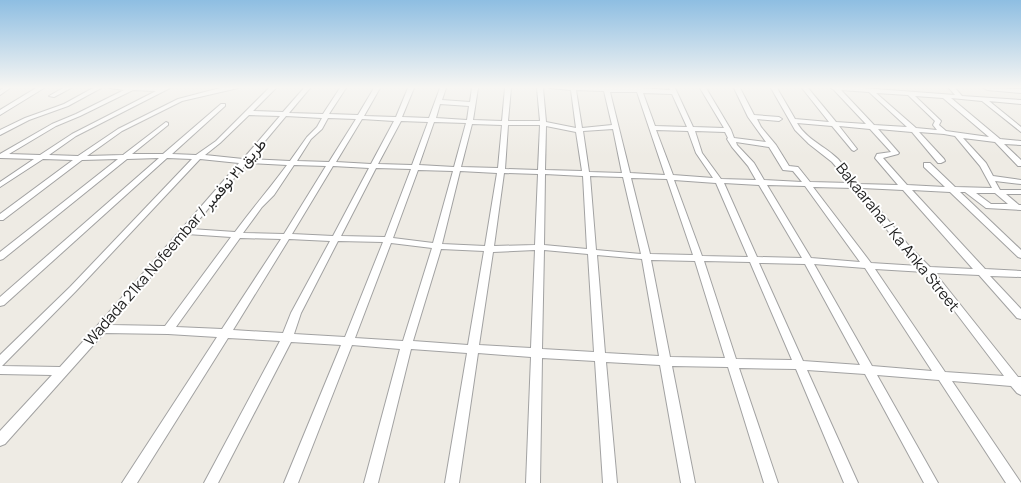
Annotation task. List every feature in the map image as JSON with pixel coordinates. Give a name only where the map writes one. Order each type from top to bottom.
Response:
[{"type":"street","points":[[0,133],[28,119],[51,111]]},
{"type":"street","points":[[1,156],[54,125],[87,111]]},
{"type":"street","points":[[0,185],[82,130],[121,111]]},
{"type":"street","points":[[0,218],[120,130],[158,111]]},
{"type":"street","points":[[0,303],[134,185],[163,156],[217,111]]},
{"type":"street","points":[[0,362],[73,289],[198,157],[218,142],[251,111]]},
{"type":"street","name":"Wadada 21ka Nofeembar / طريق ٢١ نوفمبر","points":[[62,372],[290,111]]},
{"type":"street","points":[[168,330],[259,205],[271,193],[309,138],[320,128],[329,111]]},
{"type":"street","points":[[129,483],[223,335],[265,273],[365,111]]},
{"type":"street","points":[[211,483],[287,338],[296,313],[337,238],[402,111]]},
{"type":"street","points":[[291,483],[388,240],[436,111]]},
{"type":"street","points":[[372,483],[407,344],[458,169],[471,111]]},
{"type":"street","points":[[452,483],[501,171],[505,111]]},
{"type":"street","points":[[534,483],[536,352],[541,248],[541,172],[544,123],[543,111]]},
{"type":"street","points":[[576,111],[586,173],[610,483]]},
{"type":"street","points":[[612,111],[646,257],[688,483]]},
{"type":"street","points":[[647,111],[698,257],[770,483]]},
{"type":"street","points":[[683,111],[692,129],[699,153],[719,181],[851,483]]},
{"type":"street","points":[[716,111],[728,130],[730,139],[738,152],[751,165],[808,261],[931,483]]},
{"type":"street","points":[[748,111],[764,137],[773,145],[786,168],[796,169],[868,266],[1014,483]]},
{"type":"street","name":"Bakaaraha / Ka Anka Street","points":[[787,111],[806,138],[835,160],[906,248],[927,269],[1019,384]]},
{"type":"street","points":[[822,111],[854,149]]},
{"type":"street","points":[[857,111],[896,153],[881,154],[879,158],[1021,315]]},
{"type":"street","points":[[891,111],[913,129],[941,161]]},
{"type":"street","points":[[927,111],[938,121],[936,125],[944,132]]},
{"type":"street","points":[[962,111],[998,140],[1021,164]]},
{"type":"street","points":[[997,111],[1021,130]]},
{"type":"street","points":[[249,113],[434,119],[504,124],[544,123],[563,128],[578,129],[616,127]]},
{"type":"street","points":[[751,117],[779,119]]},
{"type":"street","points":[[792,120],[944,132],[1021,143]]},
{"type":"street","points":[[0,257],[122,157],[166,124]]},
{"type":"street","points":[[653,128],[728,130]]},
{"type":"street","points":[[957,135],[982,165],[998,192],[1019,208]]},
{"type":"street","points":[[730,139],[773,145]]},
{"type":"street","points":[[1,156],[82,158],[198,157],[245,161],[586,173],[808,185],[1021,192]]},
{"type":"street","points":[[927,165],[1021,256]]},
{"type":"street","points":[[990,178],[1021,182]]},
{"type":"street","points":[[967,190],[989,206],[1019,208]]},
{"type":"street","points":[[186,231],[237,235],[388,240],[437,246],[489,249],[541,248],[646,257],[808,261],[1021,274]]},
{"type":"street","points":[[101,329],[168,330],[223,335],[407,344],[665,361],[800,365],[1019,384]]},
{"type":"street","points":[[0,370],[62,372]]},
{"type":"street","points":[[0,440],[62,372]]}]
